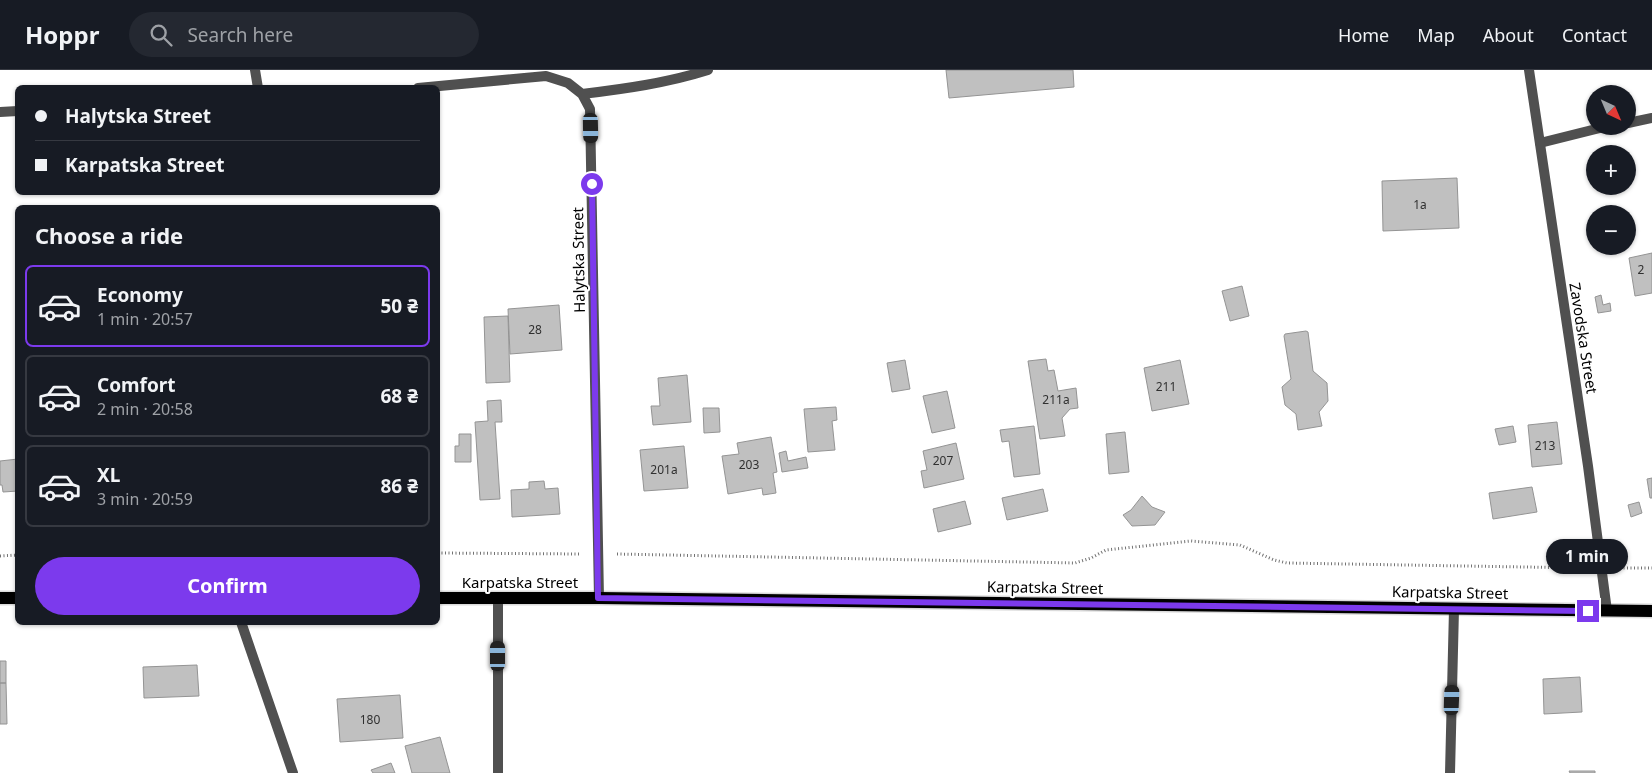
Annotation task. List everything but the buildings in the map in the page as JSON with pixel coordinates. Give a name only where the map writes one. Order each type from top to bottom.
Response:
[{"type":"main road","points":[[0,598],[15,598]]},
{"type":"main road","name":"Karpatska Street","points":[[440,598],[598,598],[1652,611]]},
{"type":"street","points":[[255,70],[258,85]]},
{"type":"street","points":[[440,86],[546,76],[568,83],[582,94],[628,89],[690,76],[708,70]]},
{"type":"street","name":"Zavodska Street","points":[[1529,70],[1588,466],[1607,611]]},
{"type":"street","name":"Halytska Street","points":[[582,94],[590,109],[598,598]]},
{"type":"street","points":[[0,112],[15,110]]},
{"type":"street","points":[[1636,121],[1652,118]]},
{"type":"street","points":[[1540,143],[1586,132]]},
{"type":"street","points":[[498,598],[498,773]]},
{"type":"street","points":[[1450,773],[1454,609]]},
{"type":"street","points":[[242,625],[293,773]]},
{"type":"path","points":[[440,553],[1075,563],[1106,550],[1191,542],[1240,545],[1274,560],[1288,563],[1652,568]]},
{"type":"path","points":[[0,556],[15,556]]},
{"type":"route","points":[[592,184],[598,598],[1588,611]]}]
